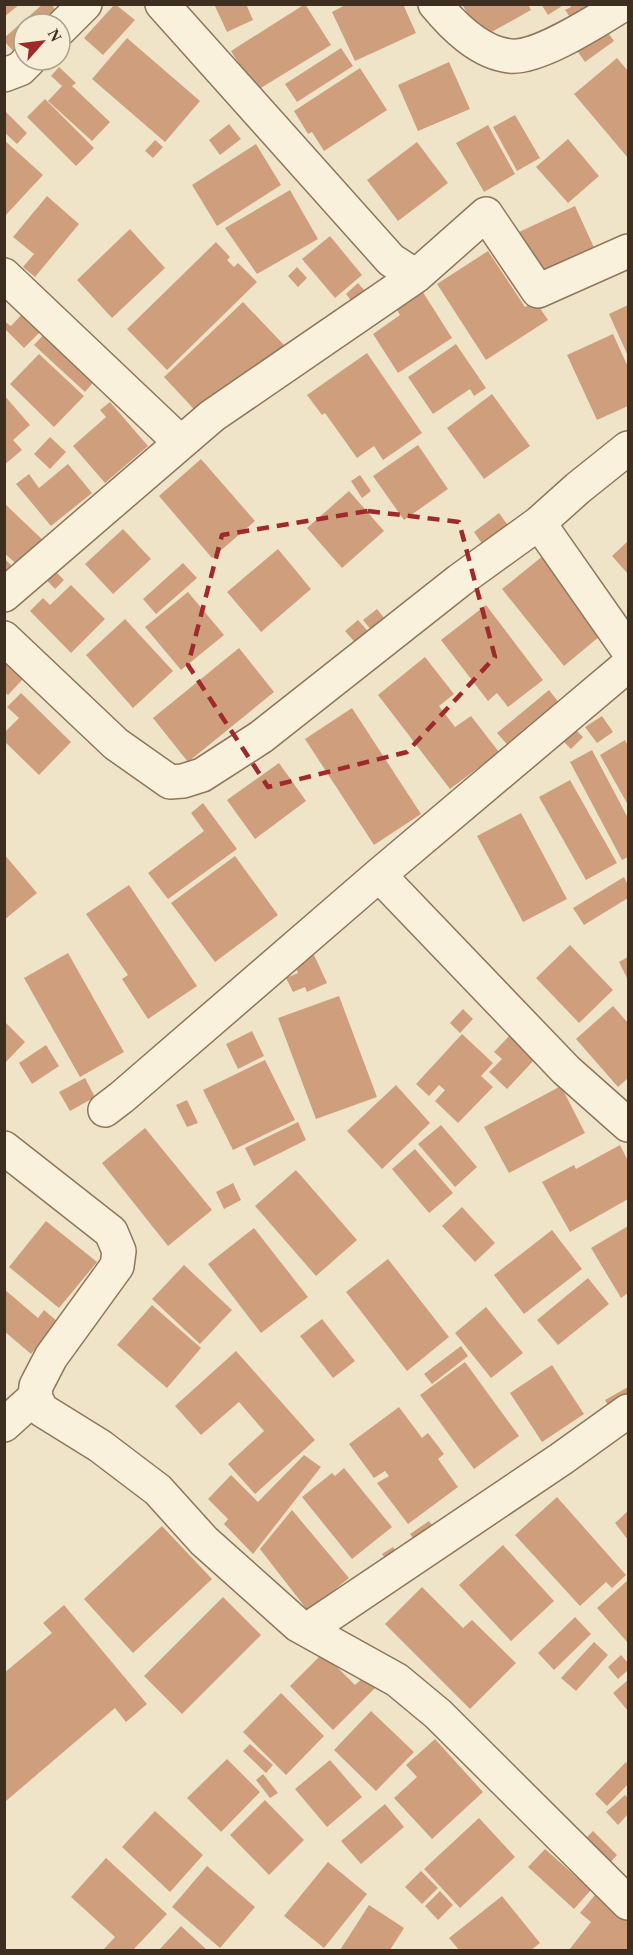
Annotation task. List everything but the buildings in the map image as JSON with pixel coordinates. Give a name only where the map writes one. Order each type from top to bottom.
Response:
[{"type":"street","points":[[72,17],[85,4]]},
{"type":"street","points":[[162,4],[391,260],[416,276]]},
{"type":"street","points":[[435,4],[453,26],[492,52],[524,56],[570,37],[624,4]]},
{"type":"street","points":[[4,595],[212,416],[416,276],[486,214],[538,291],[628,251]]},
{"type":"street","points":[[4,275],[180,442]]},
{"type":"street","points":[[4,638],[116,744],[170,782],[183,782],[202,775],[261,737],[460,580],[539,524],[578,488],[628,448]]},
{"type":"street","points":[[539,524],[628,650]]},
{"type":"street","points":[[105,1110],[628,665]]},
{"type":"street","points":[[379,875],[566,1070],[628,1125]]},
{"type":"street","points":[[4,1148],[111,1233],[119,1251],[117,1266],[51,1357],[36,1386],[35,1397],[42,1410],[100,1446],[158,1490],[204,1541],[298,1625],[398,1680],[430,1707],[628,1903]]},
{"type":"street","points":[[4,1425],[35,1397]]},
{"type":"street","points":[[307,1630],[561,1459],[628,1411]]},
{"type":"highlighted area","points":[[368,511],[459,522],[495,657],[407,752],[268,787],[188,665],[222,535]]}]
